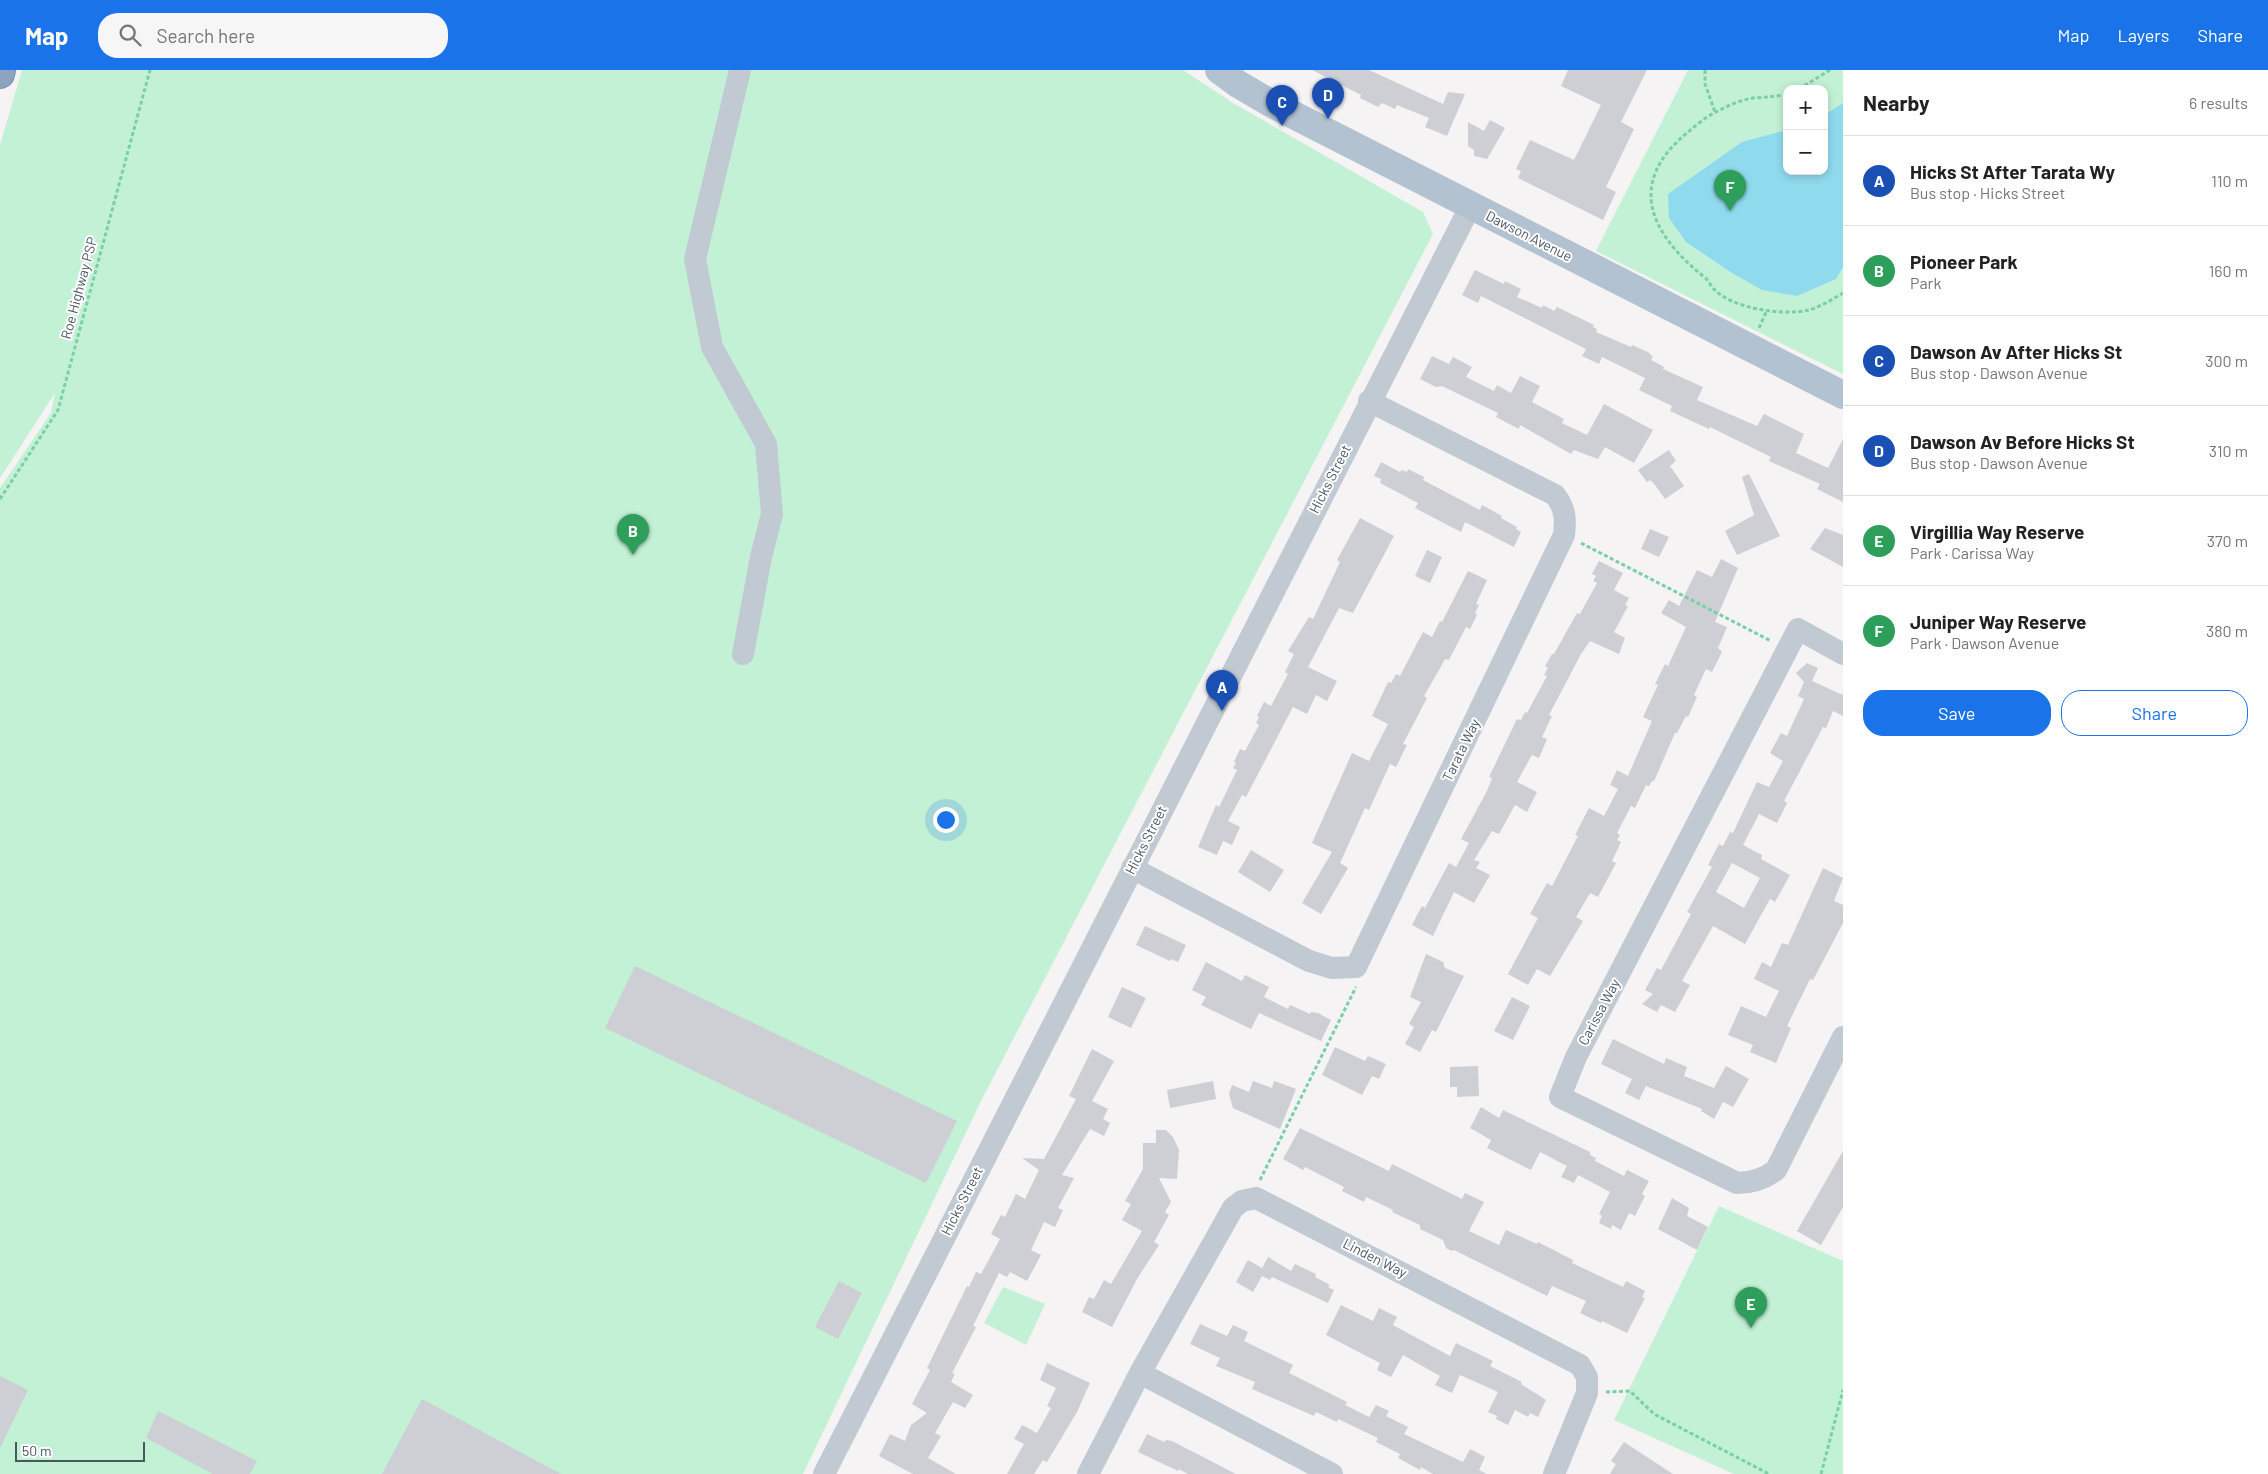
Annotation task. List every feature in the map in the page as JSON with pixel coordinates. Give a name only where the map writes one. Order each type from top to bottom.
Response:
[{"type":"highway","points":[[0,74],[1,70]]},
{"type":"main road","name":"Dawson Avenue","points":[[1219,70],[1272,104],[1470,207],[1843,395]]},
{"type":"street","points":[[740,70],[696,259],[712,346],[766,444],[772,514],[761,557],[743,654]]},
{"type":"street","name":"Hicks Street","points":[[824,1474],[1369,401],[1470,207]]},
{"type":"street","name":"Tarata Way","points":[[1356,967],[1564,535],[1565,512],[1554,495],[1369,401]]},
{"type":"street","name":"Carissa Way","points":[[1843,654],[1798,630],[1576,1057],[1560,1097],[1736,1183],[1748,1183],[1769,1175],[1776,1170],[1843,1038]]},
{"type":"street","points":[[1132,868],[1309,961],[1332,968],[1356,967]]},
{"type":"street","points":[[1088,1474],[1140,1372],[1233,1208],[1242,1201],[1251,1199]]},
{"type":"street","name":"Linden Way","points":[[1251,1199],[1261,1199],[1580,1365],[1588,1377],[1587,1392]]},
{"type":"street","points":[[1140,1372],[1332,1474]]},
{"type":"street","points":[[1554,1474],[1587,1392]]},
{"type":"path","name":"Roe Highway PSP","points":[[0,498],[58,410],[150,70]]},
{"type":"path","points":[[1705,70],[1705,84],[1715,112]]},
{"type":"path","points":[[1806,85],[1830,70]]},
{"type":"path","points":[[1783,95],[1738,102],[1715,112],[1678,141],[1662,158],[1652,176],[1651,192],[1654,210],[1666,239],[1682,257],[1707,278],[1715,291],[1742,304],[1768,310],[1794,312],[1810,310],[1843,293]]},
{"type":"path","points":[[1758,331],[1768,310]]},
{"type":"path","points":[[1564,535],[1788,650]]},
{"type":"path","points":[[1251,1199],[1358,982],[1356,967]]},
{"type":"path","points":[[1821,1474],[1843,1390]]},
{"type":"path","points":[[1587,1392],[1630,1391],[1654,1414],[1769,1474]]},
{"type":"green space","points":[[22,70],[1183,70],[1233,103],[1423,212],[1433,234],[982,1099],[803,1474],[0,1474],[0,488],[51,413],[55,393],[0,478],[0,145]]},
{"type":"green space","points":[[1688,70],[1843,70],[1843,374],[1596,251]]},
{"type":"green space","points":[[1719,1206],[1843,1261],[1843,1474],[1734,1474],[1614,1420]]},
{"type":"green space","points":[[1003,1287],[1045,1304],[1026,1345],[984,1323]]},
{"type":"water","points":[[1843,103],[1843,267],[1836,279],[1797,296],[1762,290],[1732,273],[1686,242],[1669,218],[1668,194],[1742,142],[1783,131],[1783,175],[1828,175],[1828,112]]},
{"type":"building","points":[[1312,70],[1369,70],[1443,104],[1448,92],[1465,94],[1447,136],[1425,127],[1429,118],[1397,105],[1395,109],[1382,103],[1378,107],[1360,98],[1361,95]]},
{"type":"building","points":[[1568,70],[1647,70],[1621,122],[1634,129],[1606,187],[1616,192],[1603,220],[1518,178],[1521,171],[1516,169],[1530,140],[1574,160],[1601,105],[1561,86]]},
{"type":"building","points":[[1490,120],[1505,128],[1487,159],[1474,156],[1474,150],[1468,146],[1468,122],[1484,131]]},
{"type":"building","points":[[1475,270],[1504,284],[1505,281],[1521,289],[1517,297],[1542,308],[1543,305],[1554,311],[1557,307],[1594,325],[1593,327],[1597,329],[1596,332],[1648,352],[1653,357],[1651,360],[1664,367],[1663,369],[1703,387],[1697,400],[1757,426],[1764,414],[1804,434],[1796,453],[1828,468],[1843,439],[1843,502],[1817,489],[1820,484],[1769,461],[1771,457],[1710,427],[1709,429],[1670,411],[1672,406],[1639,390],[1645,378],[1602,357],[1599,364],[1582,356],[1586,349],[1481,296],[1478,303],[1462,295]]},
{"type":"building","points":[[1432,356],[1449,364],[1453,357],[1472,367],[1466,377],[1494,391],[1497,385],[1511,393],[1520,376],[1540,386],[1532,402],[1564,419],[1562,423],[1587,435],[1604,404],[1653,430],[1634,463],[1605,447],[1598,459],[1574,450],[1571,454],[1520,425],[1519,429],[1496,417],[1498,413],[1442,386],[1436,387],[1420,379]]},
{"type":"building","points":[[1669,450],[1676,461],[1670,466],[1684,486],[1665,499],[1655,485],[1650,480],[1647,482],[1638,470]]},
{"type":"building","points":[[1381,462],[1400,472],[1402,470],[1407,472],[1408,469],[1424,477],[1423,480],[1480,510],[1482,505],[1502,516],[1501,518],[1517,527],[1516,529],[1521,532],[1514,547],[1465,522],[1461,532],[1415,508],[1418,503],[1380,483],[1381,479],[1374,476]]},
{"type":"building","points":[[1749,474],[1780,536],[1737,555],[1725,531],[1754,515],[1742,477]]},
{"type":"building","points":[[1360,518],[1394,536],[1353,613],[1339,608],[1308,667],[1337,681],[1327,701],[1316,695],[1307,714],[1293,707],[1246,797],[1242,795],[1228,821],[1240,827],[1232,845],[1223,841],[1217,855],[1198,847],[1216,805],[1219,807],[1237,770],[1233,768],[1240,749],[1245,751],[1259,725],[1256,723],[1259,717],[1257,716],[1264,702],[1271,706],[1288,674],[1285,672],[1294,654],[1288,651],[1309,617],[1313,619],[1340,562],[1337,560]]},
{"type":"building","points":[[1825,528],[1843,535],[1843,567],[1810,549]]},
{"type":"building","points":[[1650,529],[1669,537],[1659,557],[1641,549]]},
{"type":"building","points":[[1427,550],[1442,557],[1430,583],[1415,576]]},
{"type":"building","points":[[1721,559],[1738,568],[1715,622],[1727,627],[1718,648],[1722,652],[1712,672],[1706,669],[1694,695],[1697,697],[1688,717],[1686,716],[1677,733],[1675,733],[1654,781],[1649,786],[1646,785],[1635,808],[1631,806],[1617,833],[1620,835],[1617,840],[1621,842],[1612,861],[1616,863],[1598,897],[1590,893],[1576,917],[1583,921],[1550,976],[1537,969],[1528,985],[1508,974],[1538,918],[1530,914],[1547,883],[1552,886],[1578,836],[1575,835],[1589,808],[1604,816],[1618,789],[1610,785],[1617,770],[1628,776],[1652,721],[1643,717],[1658,685],[1655,684],[1665,664],[1668,666],[1686,627],[1661,613],[1669,600],[1679,606],[1697,570],[1712,577]]},
{"type":"building","points":[[1599,561],[1623,573],[1614,590],[1629,598],[1625,605],[1628,606],[1614,632],[1625,638],[1619,654],[1590,641],[1581,654],[1549,715],[1552,716],[1542,737],[1547,739],[1539,758],[1532,755],[1517,782],[1537,792],[1527,812],[1515,805],[1499,834],[1492,831],[1474,860],[1480,862],[1476,868],[1490,875],[1474,903],[1454,892],[1433,936],[1412,925],[1422,906],[1425,908],[1449,863],[1456,867],[1469,843],[1461,839],[1487,791],[1492,778],[1489,777],[1517,719],[1521,720],[1525,712],[1527,713],[1547,676],[1544,675],[1548,668],[1545,666],[1552,654],[1554,654],[1577,613],[1580,614],[1597,583],[1593,581],[1596,576],[1592,574]]},
{"type":"building","points":[[1468,571],[1487,580],[1476,604],[1479,605],[1475,613],[1477,615],[1470,629],[1466,627],[1449,660],[1445,659],[1424,696],[1427,698],[1403,744],[1407,745],[1396,767],[1390,764],[1369,810],[1365,808],[1340,863],[1348,868],[1321,914],[1302,903],[1332,852],[1312,843],[1352,753],[1369,761],[1388,724],[1372,716],[1388,682],[1391,683],[1396,674],[1400,676],[1423,632],[1432,637],[1440,621],[1442,622]]},
{"type":"building","points":[[1807,663],[1818,668],[1812,681],[1843,695],[1843,716],[1833,711],[1826,728],[1823,727],[1784,801],[1787,803],[1777,823],[1759,814],[1743,845],[1762,855],[1761,859],[1790,875],[1775,902],[1770,899],[1745,944],[1713,926],[1682,981],[1690,985],[1675,1012],[1661,1005],[1657,1012],[1642,1004],[1653,994],[1645,990],[1657,968],[1661,970],[1691,914],[1687,912],[1712,867],[1708,865],[1719,844],[1723,846],[1730,832],[1733,833],[1757,782],[1769,787],[1783,761],[1770,753],[1781,733],[1787,736],[1804,699],[1798,696],[1804,682],[1796,673]],"holes":[[[1732,863],[1760,878],[1744,908],[1716,892]]]},
{"type":"building","points":[[1251,850],[1284,870],[1270,892],[1238,872]]},
{"type":"building","points":[[1823,868],[1843,878],[1834,901],[1843,905],[1843,923],[1813,980],[1810,979],[1787,1026],[1791,1028],[1776,1063],[1750,1052],[1753,1045],[1728,1035],[1741,1006],[1766,1017],[1779,991],[1754,979],[1762,962],[1771,967],[1782,943],[1788,945]]},
{"type":"building","points":[[1145,926],[1186,945],[1178,962],[1171,959],[1170,961],[1136,945]]},
{"type":"building","points":[[1426,954],[1443,962],[1445,968],[1464,976],[1436,1032],[1432,1030],[1420,1052],[1405,1044],[1414,1027],[1409,1024],[1421,1002],[1410,997]]},
{"type":"building","points":[[1206,962],[1242,981],[1245,975],[1269,987],[1264,997],[1288,1009],[1290,1005],[1310,1014],[1311,1012],[1318,1013],[1331,1020],[1321,1041],[1259,1013],[1251,1029],[1201,1005],[1206,997],[1192,990]]},
{"type":"building","points":[[635,966],[957,1121],[926,1183],[605,1028]]},
{"type":"building","points":[[1122,987],[1146,998],[1131,1028],[1108,1017]]},
{"type":"building","points":[[1512,997],[1530,1006],[1513,1040],[1494,1031]]},
{"type":"building","points":[[1613,1039],[1664,1064],[1666,1058],[1687,1067],[1684,1076],[1714,1088],[1726,1066],[1749,1079],[1733,1107],[1723,1102],[1714,1119],[1701,1111],[1702,1109],[1646,1086],[1639,1100],[1625,1093],[1632,1079],[1601,1064]]},
{"type":"building","points":[[1335,1047],[1365,1061],[1368,1056],[1386,1064],[1379,1079],[1372,1076],[1362,1095],[1322,1075]]},
{"type":"building","points":[[1092,1049],[1114,1061],[1092,1101],[1108,1109],[1103,1119],[1110,1123],[1104,1136],[1090,1129],[1062,1175],[1074,1178],[1058,1208],[1063,1210],[1055,1227],[1044,1222],[1031,1250],[1041,1255],[1027,1281],[1010,1272],[1007,1277],[999,1273],[973,1326],[976,1327],[952,1373],[955,1374],[951,1382],[973,1395],[965,1408],[953,1402],[935,1433],[941,1436],[928,1458],[956,1474],[913,1474],[879,1456],[890,1434],[905,1441],[911,1425],[927,1413],[912,1404],[930,1370],[927,1368],[967,1286],[969,1287],[976,1272],[981,1274],[1000,1239],[991,1234],[1001,1215],[1005,1217],[1016,1194],[1025,1199],[1039,1170],[1022,1158],[1044,1159],[1076,1099],[1069,1096]]},
{"type":"building","points":[[1478,1066],[1479,1096],[1457,1097],[1457,1087],[1450,1087],[1450,1067]]},
{"type":"building","points":[[1213,1081],[1216,1099],[1170,1108],[1167,1090]]},
{"type":"building","points":[[1253,1081],[1272,1088],[1274,1081],[1296,1089],[1280,1129],[1233,1108],[1229,1094],[1232,1085],[1249,1092]]},
{"type":"building","points":[[1481,1107],[1499,1118],[1503,1110],[1590,1152],[1590,1155],[1596,1158],[1595,1161],[1624,1176],[1627,1170],[1649,1181],[1642,1194],[1645,1196],[1635,1216],[1629,1213],[1621,1230],[1612,1225],[1611,1229],[1599,1223],[1602,1216],[1599,1214],[1610,1192],[1578,1175],[1574,1183],[1561,1177],[1567,1166],[1540,1152],[1531,1170],[1487,1148],[1491,1140],[1470,1128]]},
{"type":"building","points":[[1300,1128],[1389,1171],[1392,1164],[1462,1199],[1465,1193],[1484,1202],[1469,1231],[1499,1245],[1506,1230],[1537,1244],[1538,1242],[1573,1260],[1572,1263],[1623,1287],[1626,1281],[1645,1291],[1642,1297],[1645,1298],[1627,1333],[1580,1313],[1586,1301],[1552,1286],[1547,1296],[1454,1250],[1446,1248],[1443,1240],[1420,1229],[1420,1225],[1392,1212],[1393,1210],[1366,1197],[1364,1202],[1342,1191],[1344,1187],[1305,1167],[1303,1170],[1283,1159]]},
{"type":"building","points":[[1156,1130],[1166,1130],[1173,1137],[1179,1150],[1177,1179],[1159,1178],[1171,1202],[1165,1212],[1169,1215],[1154,1242],[1159,1245],[1137,1279],[1112,1327],[1082,1312],[1089,1297],[1094,1299],[1104,1280],[1111,1284],[1142,1231],[1122,1220],[1131,1204],[1125,1201],[1143,1169],[1143,1143],[1156,1143]]},
{"type":"building","points":[[1843,1151],[1843,1207],[1821,1245],[1797,1231]]},
{"type":"building","points":[[1672,1198],[1689,1208],[1687,1216],[1708,1227],[1697,1250],[1658,1229]]},
{"type":"building","points":[[1268,1257],[1291,1271],[1295,1264],[1316,1274],[1315,1277],[1330,1285],[1328,1287],[1334,1290],[1328,1303],[1272,1277],[1270,1280],[1262,1276],[1253,1292],[1236,1282],[1248,1260],[1262,1268]]},
{"type":"building","points":[[839,1281],[862,1293],[838,1339],[815,1327]]},
{"type":"building","points":[[1341,1305],[1373,1321],[1379,1308],[1397,1317],[1393,1325],[1450,1356],[1456,1343],[1493,1361],[1490,1366],[1522,1382],[1521,1384],[1546,1400],[1538,1417],[1530,1413],[1528,1417],[1515,1410],[1508,1425],[1496,1419],[1497,1416],[1488,1412],[1498,1392],[1460,1375],[1452,1393],[1435,1385],[1440,1376],[1403,1355],[1391,1377],[1377,1370],[1380,1363],[1326,1335]]},
{"type":"building","points":[[1200,1324],[1227,1336],[1233,1325],[1248,1332],[1244,1341],[1293,1365],[1289,1373],[1347,1402],[1345,1405],[1369,1417],[1376,1405],[1389,1411],[1386,1416],[1408,1427],[1404,1434],[1463,1462],[1470,1449],[1485,1457],[1479,1470],[1487,1474],[1433,1474],[1421,1467],[1420,1470],[1398,1458],[1400,1454],[1376,1442],[1378,1438],[1338,1419],[1337,1422],[1316,1412],[1314,1416],[1252,1389],[1255,1382],[1216,1366],[1220,1358],[1190,1344]]},
{"type":"building","points":[[1047,1363],[1090,1383],[1077,1412],[1047,1462],[1043,1460],[1034,1474],[1007,1474],[1024,1444],[1014,1439],[1022,1425],[1037,1433],[1051,1408],[1047,1406],[1056,1388],[1040,1380]]},
{"type":"building","points":[[0,1376],[28,1390],[0,1448]]},
{"type":"building","points":[[422,1399],[561,1474],[382,1474]]},
{"type":"building","points":[[158,1411],[257,1461],[250,1474],[213,1474],[146,1438]]},
{"type":"building","points":[[1147,1434],[1164,1442],[1166,1440],[1172,1441],[1236,1474],[1188,1474],[1179,1469],[1178,1471],[1138,1452]]},
{"type":"building","points":[[1624,1442],[1673,1474],[1610,1474],[1616,1464],[1611,1461]]},
{"type":"place","name":"Dawson Av Before Hicks St","points":[[1328,119]]},
{"type":"place","name":"Dawson Av After Hicks St","points":[[1282,126]]},
{"type":"place","name":"Juniper Way Reserve","points":[[1730,211]]},
{"type":"place","name":"Pioneer Park","points":[[633,555]]},
{"type":"place","name":"Hicks St After Tarata Wy","points":[[1222,711]]},
{"type":"place","name":"Virgillia Way Reserve","points":[[1751,1328]]}]
